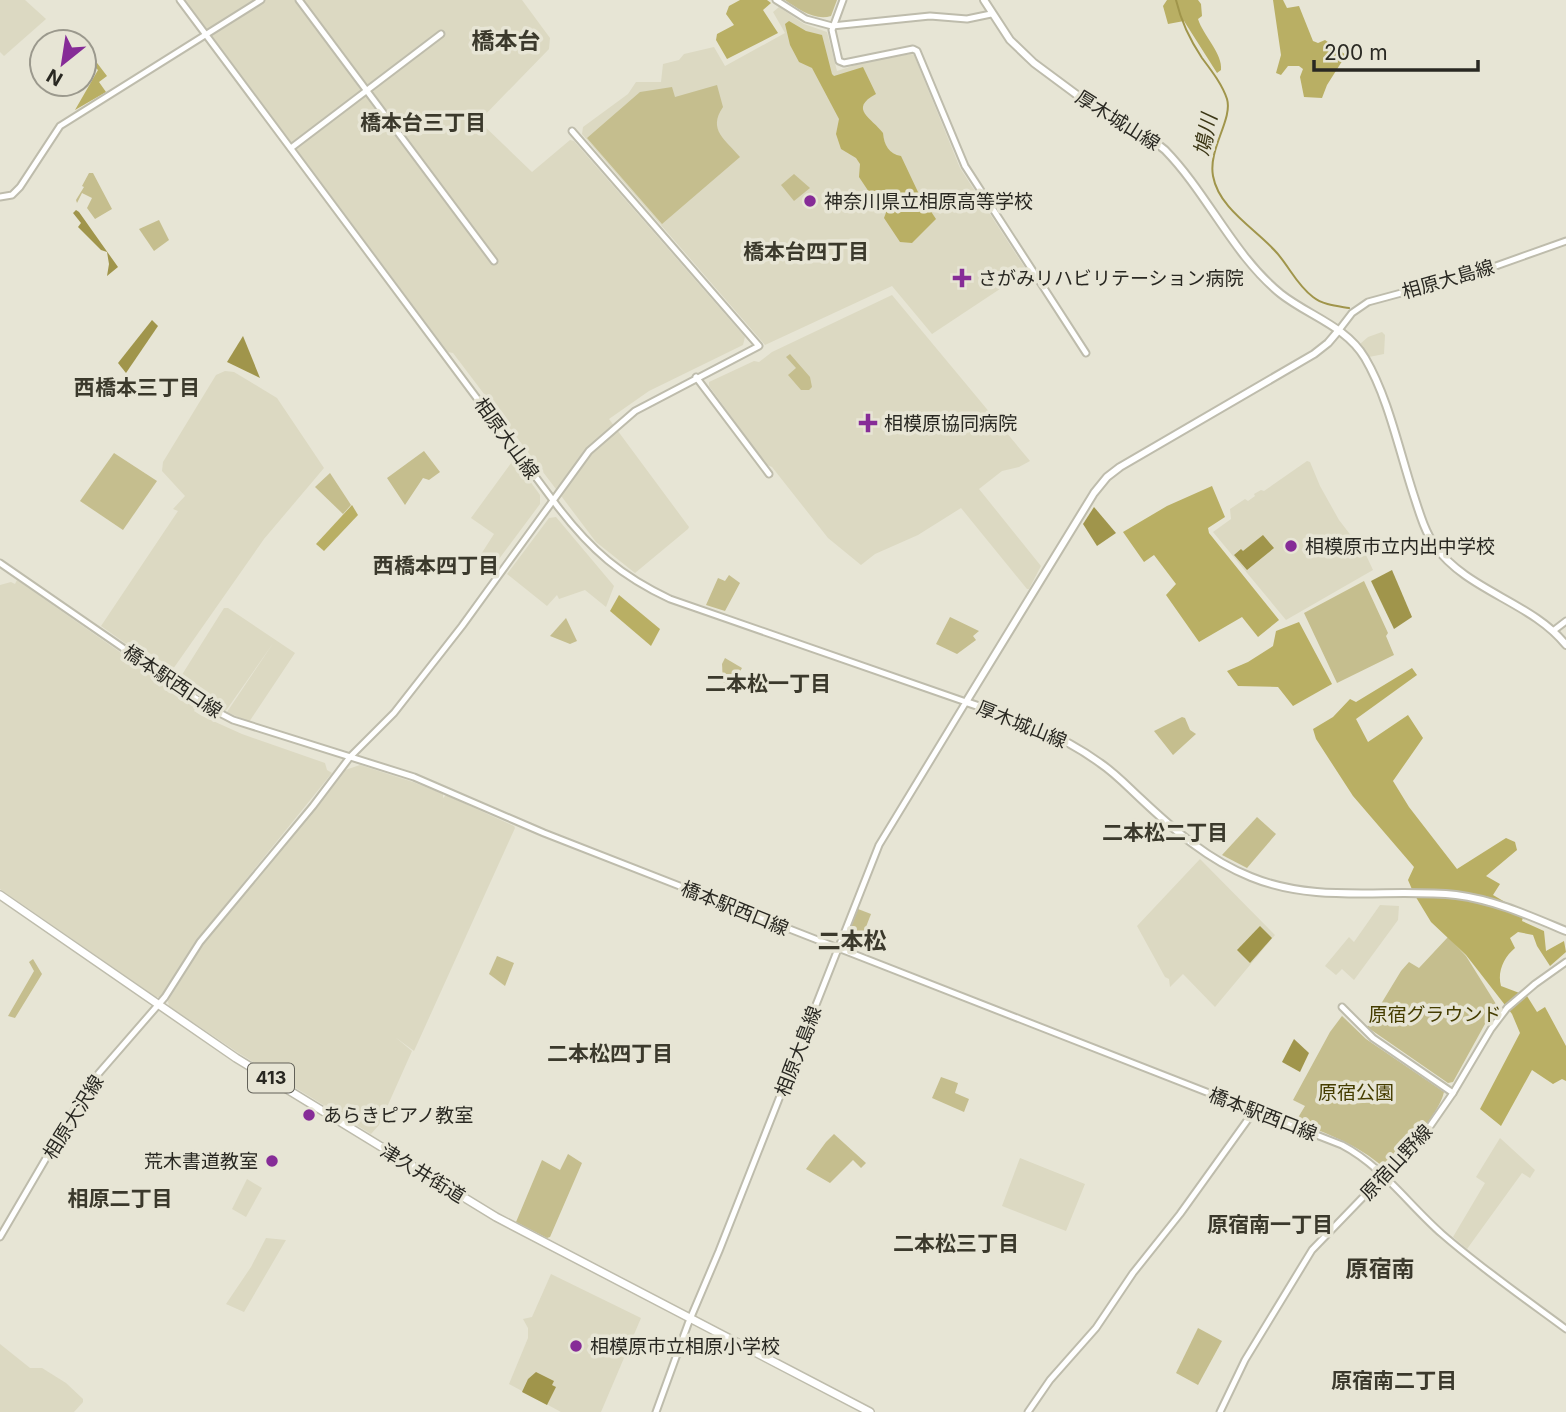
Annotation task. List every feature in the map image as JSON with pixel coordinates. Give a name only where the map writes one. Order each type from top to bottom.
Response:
[{"type":"highway","name":"津久井街道","points":[[0,895],[236,1058],[496,1217],[870,1412]]},
{"type":"main road","name":"厚木城山線","points":[[984,0],[1010,40],[1034,63],[1100,112],[1163,148],[1264,278],[1298,306],[1339,330],[1358,349],[1376,379],[1421,519],[1436,548],[1462,572],[1553,631],[1566,645]]},
{"type":"main road","name":"厚木城山線","points":[[1339,330],[1314,354],[1120,467],[1103,481],[966,702],[1038,727],[1074,745],[1108,769],[1189,842],[1218,861],[1249,876],[1308,893],[1430,894],[1472,898],[1501,905],[1566,931]]},
{"type":"street","name":"相原大山線","points":[[180,0],[552,499],[592,548],[618,570],[647,588],[700,610],[966,702]]},
{"type":"street","points":[[0,197],[12,195],[20,187],[60,126],[261,0]]},
{"type":"street","points":[[299,0],[494,261]]},
{"type":"street","points":[[776,0],[802,17],[832,26],[930,16],[967,19],[991,14]]},
{"type":"street","points":[[843,0],[832,26],[841,63],[913,49],[918,52],[965,166],[1086,353]]},
{"type":"street","points":[[290,148],[441,34]]},
{"type":"street","name":"相原大沢線","points":[[0,1237],[2,1229],[84,1094],[165,997],[200,942],[313,806],[350,757],[394,713],[462,626],[589,451],[616,425],[654,399],[748,354],[759,346],[572,131]]},
{"type":"street","name":"相原大島線","points":[[1339,330],[1352,313],[1368,302],[1479,272],[1566,240]]},
{"type":"street","points":[[696,377],[769,474]]},
{"type":"street","name":"橋本駅西口線","points":[[0,565],[216,712],[244,724],[414,777],[520,823],[1342,1145],[1362,1156],[1385,1175],[1428,1221],[1462,1251],[1566,1329]]},
{"type":"street","points":[[1553,631],[1566,621]]},
{"type":"street","name":"相原大島線","points":[[656,1412],[690,1318],[881,840],[966,702]]},
{"type":"street","name":"原宿山野線","points":[[1220,1412],[1245,1360],[1300,1267],[1322,1238],[1422,1137],[1507,1008],[1566,962]]},
{"type":"street","points":[[1342,1007],[1373,1038],[1453,1093]]},
{"type":"street","points":[[1028,1412],[1050,1380],[1096,1328],[1133,1273],[1188,1203],[1254,1111]]},
{"type":"shaded area","points":[[0,0],[25,0],[46,19],[36,28],[28,28],[28,35],[4,56],[0,52]]},
{"type":"shaded area","points":[[185,0],[522,0],[550,38],[549,49],[479,121],[532,172],[570,140],[574,141],[745,337],[743,345],[649,391],[609,419],[688,529],[635,573],[596,542],[453,353],[448,352]]},
{"type":"shaded area","points":[[740,0],[767,0],[771,3],[763,10],[778,33],[727,59],[716,40],[717,34],[734,25],[726,14],[729,6]]},
{"type":"shaded area","points":[[1167,0],[1198,0],[1201,4],[1202,16],[1198,19],[1219,58],[1221,70],[1217,73],[1184,21],[1168,24],[1163,6]]},
{"type":"shaded area","points":[[1273,0],[1283,0],[1287,8],[1299,6],[1313,41],[1318,43],[1325,40],[1346,55],[1322,98],[1304,97],[1300,77],[1303,69],[1299,66],[1288,66],[1281,75],[1276,73],[1281,55]]},
{"type":"shaded area","name":"神奈川県立相原高等学校","points":[[779,7],[804,24],[827,32],[837,71],[865,62],[914,55],[960,168],[1027,271],[932,334],[892,286],[765,345],[582,134],[583,127],[628,94],[636,82],[661,82],[663,64],[679,60],[684,54],[714,47],[725,66],[785,33],[773,12]]},
{"type":"shaded area","points":[[789,21],[806,31],[822,35],[834,76],[863,67],[876,94],[864,104],[865,114],[883,133],[888,148],[901,156],[918,192],[936,219],[912,243],[900,242],[884,218],[888,207],[877,191],[869,192],[859,177],[860,164],[856,158],[841,149],[836,134],[839,119],[812,68],[799,62],[790,45],[785,24]]},
{"type":"shaded area","points":[[98,64],[107,76],[99,82],[106,92],[98,97]]},
{"type":"shaded area","points":[[82,98],[96,98],[75,110]]},
{"type":"shaded area","points":[[76,210],[79,212],[118,267],[107,276],[107,252],[101,250],[78,227],[81,223],[73,213]]},
{"type":"shaded area","name":"相模原協同病院","points":[[892,295],[1030,461],[1002,471],[979,489],[1041,566],[1029,589],[961,508],[918,535],[875,554],[861,565],[828,538],[772,467],[767,465],[709,386],[709,382],[754,361],[759,362],[772,352]]},
{"type":"shaded area","points":[[152,320],[158,326],[126,373],[118,363]]},
{"type":"shaded area","points":[[1382,332],[1385,335],[1384,354],[1369,357],[1360,344],[1368,337]]},
{"type":"shaded area","points":[[243,336],[260,378],[227,362]]},
{"type":"shaded area","points":[[225,371],[234,372],[277,398],[324,468],[264,539],[173,669],[136,644],[132,648],[101,626],[178,511],[173,509],[185,496],[162,471],[163,462],[216,375]]},
{"type":"shaded area","points":[[514,459],[540,495],[540,504],[490,571],[476,562],[494,534],[471,518]]},
{"type":"shaded area","name":"相模原市立内出中学校","points":[[1307,461],[1310,462],[1339,520],[1366,555],[1373,570],[1286,620],[1213,532],[1231,519],[1230,509],[1245,499],[1248,501],[1254,494],[1264,491]]},
{"type":"shaded area","points":[[1212,486],[1225,517],[1208,528],[1209,533],[1279,620],[1258,637],[1242,617],[1199,642],[1166,595],[1176,584],[1154,555],[1144,562],[1123,532],[1167,506]]},
{"type":"shaded area","points":[[352,505],[358,515],[324,551],[316,544]]},
{"type":"shaded area","points":[[1094,507],[1116,533],[1097,546],[1083,524]]},
{"type":"shaded area","points":[[556,517],[614,586],[606,607],[585,590],[559,599],[557,595],[547,606],[507,574],[549,518]]},
{"type":"shaded area","points":[[1263,535],[1274,548],[1247,570],[1234,555]]},
{"type":"shaded area","points":[[1392,570],[1412,617],[1394,629],[1371,581]]},
{"type":"shaded area","points":[[17,580],[197,706],[194,711],[202,716],[242,734],[325,763],[327,770],[332,773],[197,940],[161,997],[156,997],[0,889],[0,585],[11,582],[15,584]]},
{"type":"shaded area","points":[[619,595],[660,629],[651,646],[610,611]]},
{"type":"shaded area","points":[[224,608],[228,608],[295,653],[249,722],[227,712],[274,642],[225,712],[178,681]]},
{"type":"shaded area","points":[[1299,622],[1332,684],[1293,706],[1278,687],[1238,686],[1227,671],[1248,662],[1273,646],[1276,631]]},
{"type":"shaded area","points":[[1412,668],[1417,675],[1356,719],[1368,742],[1408,715],[1423,738],[1393,781],[1409,807],[1457,869],[1506,838],[1515,842],[1517,850],[1486,876],[1500,884],[1493,895],[1524,913],[1522,921],[1544,931],[1546,951],[1564,941],[1566,952],[1550,966],[1533,935],[1518,932],[1510,938],[1515,948],[1502,965],[1501,986],[1527,996],[1537,1012],[1545,1007],[1566,1046],[1566,1081],[1562,1079],[1553,1084],[1532,1070],[1501,1126],[1480,1109],[1520,1033],[1512,1014],[1466,955],[1431,922],[1408,880],[1414,867],[1353,796],[1316,739],[1313,729],[1333,717],[1350,699],[1356,702]]},
{"type":"shaded area","points":[[360,765],[413,782],[443,794],[443,798],[446,795],[515,828],[414,1051],[395,1037],[412,1051],[379,1125],[371,1134],[237,1052],[169,1006],[168,1001],[203,944],[345,770]]},
{"type":"shaded area","points":[[1200,859],[1275,935],[1215,1007],[1183,974],[1170,987],[1169,979],[1165,977],[1137,926]]},
{"type":"shaded area","points":[[1380,905],[1399,906],[1398,920],[1354,980],[1342,969],[1336,975],[1325,966],[1349,937],[1354,942]]},
{"type":"shaded area","points":[[1260,926],[1272,938],[1250,963],[1237,950]]},
{"type":"shaded area","points":[[1294,1039],[1309,1053],[1300,1072],[1282,1062]]},
{"type":"shaded area","points":[[1500,1138],[1535,1170],[1530,1178],[1522,1173],[1467,1249],[1453,1237],[1485,1183],[1476,1177]]},
{"type":"shaded area","points":[[1020,1158],[1085,1184],[1066,1231],[1002,1206]]},
{"type":"shaded area","points":[[247,1179],[262,1188],[246,1217],[232,1209]]},
{"type":"shaded area","points":[[266,1238],[286,1240],[244,1312],[226,1304],[251,1267]]},
{"type":"shaded area","name":"相模原市立相原小学校","points":[[551,1274],[641,1318],[601,1412],[561,1412],[509,1384],[528,1338],[528,1328],[523,1319],[532,1317]]},
{"type":"shaded area","points":[[0,1344],[30,1368],[42,1368],[66,1383],[83,1402],[74,1412],[0,1412]]},
{"type":"shaded area","points":[[536,1372],[554,1381],[552,1385],[556,1387],[547,1405],[522,1392],[528,1379]]},
{"type":"green space","points":[[785,0],[837,0],[831,16],[819,17]]},
{"type":"green space","points":[[717,85],[723,107],[717,122],[718,128],[724,140],[740,157],[662,224],[587,138],[640,92],[672,87],[675,97]]},
{"type":"green space","points":[[89,173],[93,173],[112,209],[95,219],[87,208],[92,198],[82,193],[77,203],[76,200]]},
{"type":"green space","points":[[794,174],[810,188],[794,201],[781,185]]},
{"type":"green space","points":[[159,220],[169,240],[154,251],[139,229]]},
{"type":"green space","points":[[790,354],[810,377],[812,387],[809,390],[801,390],[788,375],[796,368],[786,357]]},
{"type":"green space","points":[[424,451],[440,472],[429,480],[423,478],[405,505],[387,478]]},
{"type":"green space","points":[[114,453],[157,481],[123,530],[80,501]]},
{"type":"green space","points":[[330,473],[351,505],[343,514],[315,487]]},
{"type":"green space","points":[[729,575],[740,583],[725,611],[706,605],[718,578],[725,581]]},
{"type":"green space","points":[[1364,581],[1388,633],[1386,636],[1394,655],[1337,683],[1304,613]]},
{"type":"green space","points":[[950,617],[979,631],[973,636],[976,640],[957,654],[936,644]]},
{"type":"green space","points":[[566,618],[577,641],[570,644],[550,636]]},
{"type":"green space","points":[[725,658],[742,668],[732,686],[723,682],[722,664]]},
{"type":"green space","points":[[1182,717],[1196,734],[1173,755],[1154,731]]},
{"type":"green space","points":[[1257,817],[1276,834],[1247,868],[1222,855]]},
{"type":"green space","points":[[858,909],[871,914],[857,950],[844,945]]},
{"type":"green space","name":"原宿グラウンド","points":[[1448,937],[1466,956],[1496,1004],[1453,1082],[1448,1083],[1367,1027],[1409,962],[1419,968]]},
{"type":"green space","points":[[497,956],[514,963],[505,986],[489,974]]},
{"type":"green space","points":[[33,959],[42,974],[15,1018],[8,1016],[34,971],[29,962]]},
{"type":"green space","name":"原宿公園","points":[[1342,1016],[1366,1039],[1444,1092],[1435,1112],[1419,1133],[1383,1167],[1352,1146],[1296,1121],[1305,1106],[1293,1100],[1330,1032]]},
{"type":"green space","points":[[941,1077],[958,1083],[955,1093],[969,1099],[964,1112],[932,1098]]},
{"type":"green space","points":[[834,1134],[866,1163],[861,1168],[853,1160],[830,1183],[806,1169]]},
{"type":"green space","points":[[568,1154],[582,1163],[550,1237],[547,1238],[516,1222],[542,1160],[560,1170]]},
{"type":"green space","points":[[1198,1328],[1222,1341],[1198,1385],[1176,1373]]},
{"type":"waterway","name":"鳩川","points":[[1176,0],[1190,37],[1227,99],[1227,116],[1212,166],[1213,176],[1223,199],[1230,209],[1277,253],[1307,292],[1321,302],[1349,308]]},
{"type":"place","name":"神奈川県立相原高等学校","points":[[810,201]]},
{"type":"place","name":"さがみリハビリテーション病院","points":[[962,278]]},
{"type":"place","name":"相模原協同病院","points":[[868,423]]},
{"type":"place","name":"相模原市立内出中学校","points":[[1291,546]]},
{"type":"place","name":"あらきピアノ教室","points":[[309,1115]]},
{"type":"place","name":"荒木書道教室","points":[[272,1161]]},
{"type":"place","name":"相模原市立相原小学校","points":[[576,1346]]},
{"type":"district","name":"橋本台","points":[[506,41]]},
{"type":"district","name":"橋本台三丁目","points":[[423,123]]},
{"type":"district","name":"橋本台四丁目","points":[[806,252]]},
{"type":"district","name":"西橋本三丁目","points":[[137,388]]},
{"type":"district","name":"西橋本四丁目","points":[[436,566]]},
{"type":"district","name":"二本松一丁目","points":[[768,684]]},
{"type":"district","name":"二本松二丁目","points":[[1165,833]]},
{"type":"district","name":"二本松","points":[[852,941]]},
{"type":"district","name":"二本松四丁目","points":[[610,1054]]},
{"type":"district","name":"相原二丁目","points":[[120,1199]]},
{"type":"district","name":"原宿南一丁目","points":[[1270,1225]]},
{"type":"district","name":"二本松三丁目","points":[[956,1244]]},
{"type":"district","name":"原宿南","points":[[1380,1269]]},
{"type":"district","name":"原宿南二丁目","points":[[1394,1381]]}]
